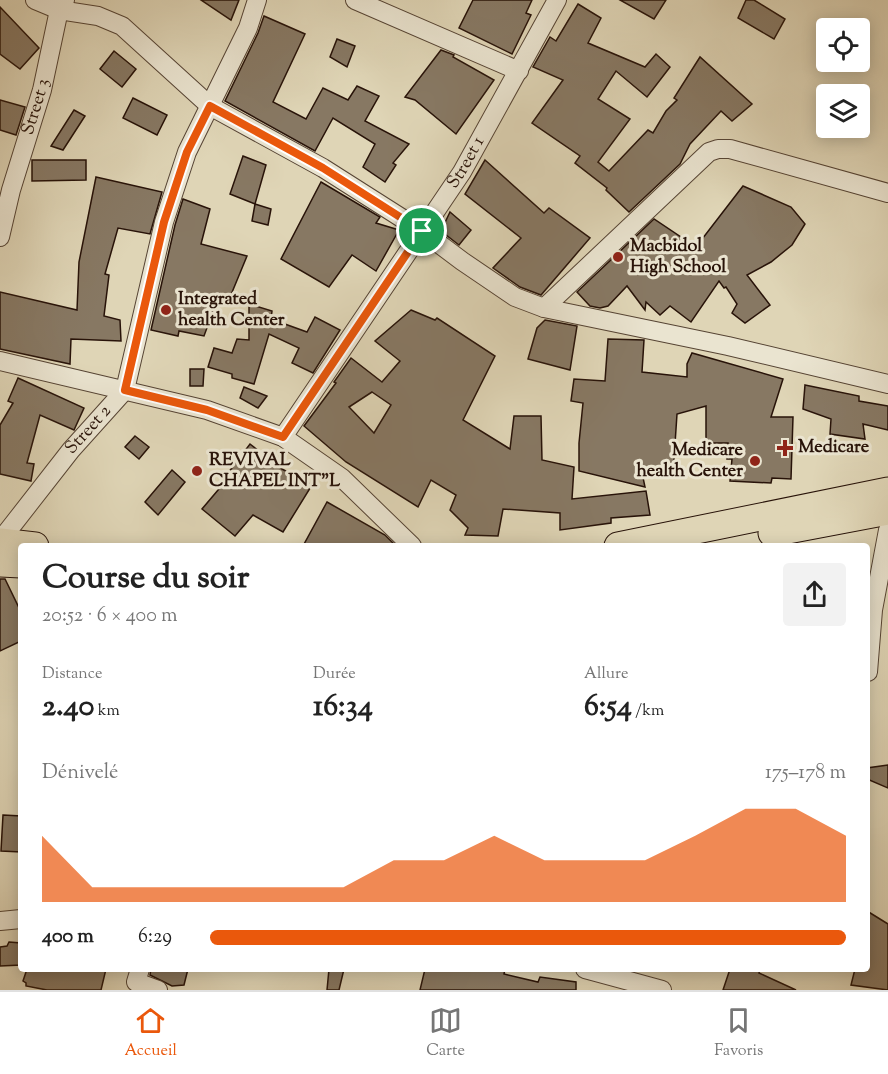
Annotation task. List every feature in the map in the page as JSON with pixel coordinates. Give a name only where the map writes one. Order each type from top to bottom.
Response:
[{"type":"highway","points":[[633,543],[888,491]]},
{"type":"highway","points":[[722,543],[888,511]]},
{"type":"highway","points":[[0,541],[18,544]]},
{"type":"highway","points":[[0,563],[18,564]]},
{"type":"street","points":[[35,0],[62,5],[122,26],[210,106],[323,168],[422,231],[515,297],[544,308],[728,346],[888,384]]},
{"type":"street","name":"Street 2","points":[[0,541],[71,450],[125,390],[164,222],[187,152],[248,28],[257,0]]},
{"type":"street","points":[[355,0],[519,71]]},
{"type":"street","name":"Street 1","points":[[283,437],[462,172],[557,0]]},
{"type":"street","name":"Street 3","points":[[0,237],[11,190],[42,90],[62,5]]},
{"type":"street","points":[[544,308],[709,152],[718,148],[730,148],[888,193]]},
{"type":"street","points":[[0,361],[207,410],[283,437],[342,478],[409,543]]},
{"type":"street","points":[[870,647],[873,610],[888,530]]},
{"type":"street","points":[[0,921],[18,919]]},
{"type":"street","points":[[596,972],[662,990]]},
{"type":"street","points":[[136,980],[158,990]]},
{"type":"building","points":[[201,0],[239,0],[231,20]]},
{"type":"building","points":[[473,0],[532,0],[526,13],[531,15],[512,54],[459,28]]},
{"type":"building","points":[[620,0],[666,0],[654,19]]},
{"type":"building","points":[[746,0],[754,0],[785,19],[774,39],[738,18]]},
{"type":"building","points":[[578,4],[601,18],[588,43],[645,67],[656,54],[670,67],[647,97],[616,71],[598,99],[630,119],[598,162],[609,171],[648,130],[653,133],[666,111],[677,100],[674,98],[700,57],[752,104],[732,121],[721,111],[690,144],[680,164],[629,212],[606,190],[607,188],[575,163],[580,156],[532,123],[563,80],[533,67],[550,37],[556,41]]},
{"type":"building","points":[[0,7],[39,48],[20,69],[0,54]]},
{"type":"building","points":[[264,16],[305,34],[273,102],[306,119],[323,88],[348,100],[357,86],[379,96],[365,121],[409,144],[393,163],[396,165],[385,182],[363,167],[375,144],[333,118],[315,151],[225,101]]},
{"type":"building","points":[[337,39],[355,46],[347,67],[330,57]]},
{"type":"building","points":[[441,50],[454,55],[453,57],[494,80],[456,134],[415,100],[405,97]]},
{"type":"building","points":[[114,51],[136,69],[122,87],[100,69]]},
{"type":"building","points":[[133,98],[167,115],[157,135],[123,118]]},
{"type":"building","points":[[0,100],[25,107],[16,135],[0,130]]},
{"type":"building","points":[[74,110],[85,116],[63,150],[51,146]]},
{"type":"building","points":[[243,156],[266,165],[255,204],[230,194]]},
{"type":"building","points":[[32,160],[86,160],[86,180],[32,181]]},
{"type":"building","points":[[485,160],[544,213],[549,208],[590,238],[541,295],[520,287],[493,268],[521,238],[465,194]]},
{"type":"building","points":[[96,177],[162,192],[150,234],[118,228],[105,274],[109,275],[104,316],[120,320],[121,341],[71,339],[70,364],[0,349],[0,292],[77,310],[79,262]]},
{"type":"building","points":[[321,182],[380,217],[376,223],[399,230],[376,271],[352,255],[329,287],[281,259]]},
{"type":"building","points":[[743,186],[791,207],[805,224],[792,245],[771,262],[747,275],[770,305],[745,323],[732,313],[737,304],[726,287],[724,288],[719,281],[691,322],[670,306],[660,315],[646,302],[645,310],[627,286],[608,306],[600,308],[590,306],[577,292],[654,219],[696,247]]},
{"type":"building","points":[[183,199],[210,209],[201,244],[247,256],[228,302],[218,298],[204,336],[179,331],[178,336],[151,330]]},
{"type":"building","points":[[255,204],[271,209],[268,225],[252,221]]},
{"type":"building","points":[[450,212],[471,230],[459,245],[441,231]]},
{"type":"building","points":[[249,304],[272,311],[271,319],[307,332],[315,317],[340,330],[313,373],[292,363],[299,348],[269,334],[254,384],[232,378],[232,374],[208,367],[214,348],[232,353],[237,339],[249,340]]},
{"type":"building","points":[[411,310],[435,320],[437,318],[495,356],[463,420],[510,449],[514,416],[541,416],[542,460],[574,467],[572,499],[646,491],[650,515],[611,518],[611,523],[560,530],[560,513],[503,509],[498,536],[465,535],[468,528],[450,510],[456,495],[431,480],[418,507],[346,462],[304,426],[336,383],[334,382],[351,358],[382,382],[400,361],[375,341]],"holes":[[[372,392],[391,405],[374,433],[349,407]]]},
{"type":"building","points":[[545,320],[577,326],[570,370],[528,359],[537,328]]},
{"type":"building","points":[[608,339],[644,340],[642,372],[687,377],[687,364],[692,353],[783,379],[771,417],[793,417],[791,479],[772,478],[771,483],[730,481],[732,459],[727,459],[728,443],[706,443],[706,406],[677,414],[673,474],[641,468],[645,487],[579,471],[583,403],[571,401],[574,379],[605,381]]},
{"type":"building","points":[[190,369],[204,369],[203,386],[190,386]]},
{"type":"building","points":[[18,378],[84,408],[74,430],[40,415],[27,463],[34,464],[31,481],[0,474],[0,425],[13,403],[8,401]]},
{"type":"building","points":[[805,385],[859,396],[859,401],[888,406],[888,430],[863,424],[865,439],[830,434],[831,419],[803,409]]},
{"type":"building","points":[[244,387],[267,396],[258,408],[240,398]]},
{"type":"building","points":[[135,436],[149,447],[139,459],[125,447]]},
{"type":"building","points":[[250,444],[282,469],[312,485],[283,532],[253,515],[235,536],[202,509],[224,483],[222,481]]},
{"type":"building","points":[[172,470],[185,482],[158,515],[145,502]]},
{"type":"building","points":[[327,502],[385,535],[393,543],[305,543]]},
{"type":"building","points":[[0,579],[5,579],[18,606],[18,642],[0,651]]},
{"type":"building","points":[[888,765],[888,788],[870,780],[870,768]]},
{"type":"building","points":[[3,815],[18,816],[18,852],[1,851]]},
{"type":"building","points":[[870,913],[888,924],[888,990],[851,985],[854,972],[870,972]]},
{"type":"building","points":[[9,942],[18,943],[18,965],[0,966],[0,947],[7,946]]},
{"type":"building","points":[[26,972],[105,972],[101,990],[47,990],[26,986],[23,981]]},
{"type":"building","points":[[150,972],[187,972],[184,985],[172,986],[150,975]]},
{"type":"building","points":[[329,972],[343,972],[339,990],[327,990]]},
{"type":"building","points":[[424,972],[504,972],[504,974],[538,982],[540,977],[576,982],[576,990],[420,990]]},
{"type":"building","points":[[729,972],[759,972],[796,990],[723,990]]},
{"type":"place","name":"Macbidol High School","points":[[618,257]]},
{"type":"place","name":"Integrated health Center","points":[[166,310]]},
{"type":"place","name":"Medicare","points":[[785,448]]},
{"type":"place","name":"Medicare health Center","points":[[755,461]]},
{"type":"place","name":"REVIVAL CHAPEL INT\"L","points":[[197,471]]},
{"type":"route","points":[[210,106],[323,168],[422,231],[283,437],[207,410],[125,390],[164,222],[187,152],[210,106]]}]
